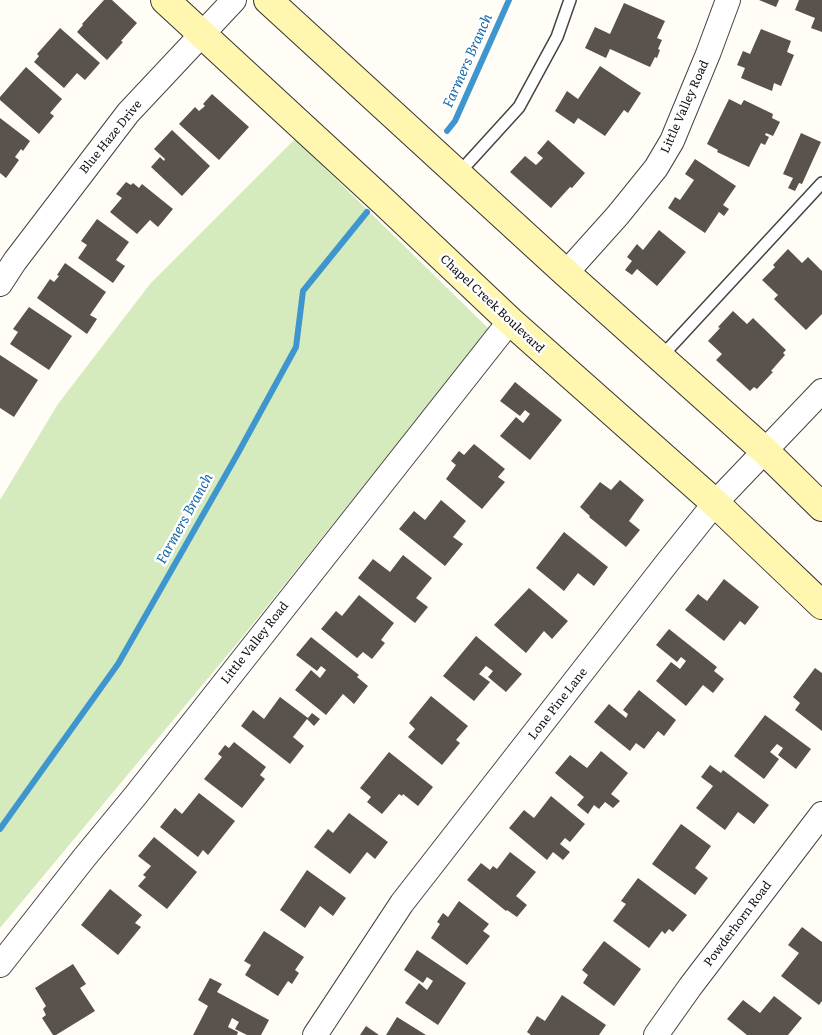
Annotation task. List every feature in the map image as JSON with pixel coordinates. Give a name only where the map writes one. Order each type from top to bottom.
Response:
[{"type":"main road","name":"Chapel Creek Boulevard","points":[[165,0],[378,196],[510,321],[714,503],[822,605]]},
{"type":"main road","points":[[268,0],[566,273],[765,451],[822,508]]},
{"type":"street","name":"Blue Haze Drive","points":[[0,284],[15,261],[128,113],[234,0]]},
{"type":"street","name":"Little Valley Road","points":[[566,273],[618,215],[656,168],[672,141],[728,0]]},
{"type":"street","name":"Little Valley Road","points":[[0,965],[510,321]]},
{"type":"street","name":"Lone Pine Lane","points":[[315,1035],[402,903],[714,503],[822,391]]},
{"type":"street","name":"Powderhorn Road","points":[[656,1035],[690,987],[822,814]]},
{"type":"lane","points":[[458,174],[519,106],[557,37],[570,0]]},
{"type":"lane","points":[[661,357],[822,183]]},
{"type":"green space","points":[[295,139],[489,329],[244,635],[0,928],[0,500],[58,404],[150,284]]},
{"type":"building","points":[[104,0],[112,0],[137,23],[107,60],[77,32]]},
{"type":"building","points":[[759,0],[779,0],[776,7]]},
{"type":"building","points":[[799,0],[822,0],[822,32],[811,28],[815,18],[795,10]]},
{"type":"building","points":[[624,3],[665,21],[657,38],[662,40],[658,49],[660,50],[650,67],[610,49],[606,58],[585,48],[595,27],[610,34]]},
{"type":"building","points":[[60,28],[100,63],[85,80],[77,73],[64,88],[34,62],[39,56],[37,54]]},
{"type":"building","points":[[761,29],[791,41],[787,52],[794,55],[781,86],[774,83],[772,91],[741,78],[745,68],[737,65],[743,51],[750,54]]},
{"type":"building","points":[[600,66],[641,93],[628,113],[624,110],[605,136],[578,118],[574,124],[555,111],[567,91],[578,99]]},
{"type":"building","points":[[26,67],[62,99],[50,113],[54,116],[39,134],[0,100],[0,97]]},
{"type":"building","points":[[212,94],[249,127],[219,160],[179,124],[195,107],[199,111],[205,106],[203,104]]},
{"type":"building","points":[[729,99],[741,105],[744,100],[773,114],[772,118],[780,122],[773,136],[766,133],[765,135],[769,137],[765,145],[761,143],[749,167],[717,152],[718,150],[707,144]]},
{"type":"building","points":[[0,118],[30,141],[23,151],[21,149],[15,157],[19,160],[6,178],[0,173]]},
{"type":"building","points":[[172,130],[210,166],[182,196],[151,167],[160,157],[164,161],[165,159],[154,149]]},
{"type":"building","points":[[801,133],[821,142],[802,184],[799,183],[795,191],[788,188],[793,178],[783,174]]},
{"type":"building","points":[[548,140],[585,173],[551,208],[510,172],[525,156],[536,165],[543,158],[537,153]]},
{"type":"building","points":[[695,159],[736,186],[723,205],[729,209],[724,216],[719,212],[705,233],[668,208],[675,197],[680,200],[694,180],[685,174]]},
{"type":"building","points":[[126,182],[131,185],[133,183],[139,188],[142,184],[173,209],[158,227],[150,220],[137,234],[110,212],[122,198],[116,194]]},
{"type":"building","points":[[97,219],[129,242],[116,260],[125,266],[113,283],[78,258],[87,245],[81,241]]},
{"type":"building","points":[[659,230],[686,252],[657,286],[637,269],[632,275],[625,270],[632,261],[627,257],[637,244],[643,250]]},
{"type":"building","points":[[788,249],[802,263],[808,257],[822,271],[822,314],[806,330],[774,299],[778,295],[762,280],[775,267],[773,265]]},
{"type":"building","points":[[65,263],[106,292],[90,315],[97,319],[87,334],[37,298],[50,279],[54,282],[59,276],[57,275]]},
{"type":"building","points":[[29,307],[72,336],[49,370],[10,344],[18,332],[13,329]]},
{"type":"building","points":[[733,311],[747,324],[753,318],[786,350],[783,353],[785,355],[771,371],[773,372],[757,389],[754,387],[750,391],[716,360],[722,354],[708,341]]},
{"type":"building","points":[[0,355],[38,380],[14,417],[0,408]]},
{"type":"building","points":[[515,382],[562,420],[530,460],[500,436],[516,417],[523,423],[530,414],[525,410],[520,416],[500,401]]},
{"type":"building","points":[[474,444],[505,469],[498,477],[505,482],[482,509],[446,479],[456,465],[451,461],[459,451],[464,455]]},
{"type":"building","points":[[620,480],[644,500],[629,521],[640,530],[626,547],[589,517],[580,507],[600,482],[611,490]]},
{"type":"building","points":[[441,500],[466,521],[453,537],[463,544],[445,566],[399,529],[414,511],[425,520]]},
{"type":"building","points":[[564,532],[608,567],[594,586],[578,573],[564,591],[536,568]]},
{"type":"building","points":[[403,555],[432,578],[416,598],[428,607],[415,623],[358,578],[373,559],[390,572]]},
{"type":"building","points":[[724,579],[759,607],[745,625],[740,621],[724,641],[685,610],[698,594],[707,601]]},
{"type":"building","points":[[529,588],[568,621],[552,639],[544,631],[526,653],[494,625]]},
{"type":"building","points":[[359,595],[394,623],[381,640],[385,643],[372,659],[363,652],[357,658],[321,629],[336,611],[342,616]]},
{"type":"building","points":[[669,629],[717,667],[714,671],[724,679],[713,693],[703,685],[686,706],[656,681],[671,662],[680,669],[686,661],[681,657],[677,662],[656,645]]},
{"type":"building","points":[[476,636],[522,674],[506,692],[488,677],[493,671],[486,666],[479,674],[490,682],[474,701],[443,676]]},
{"type":"building","points":[[311,637],[359,675],[357,677],[368,686],[354,704],[343,694],[326,715],[295,690],[311,670],[320,678],[326,670],[321,666],[317,671],[296,655]]},
{"type":"building","points":[[815,668],[822,673],[822,731],[795,710],[800,703],[793,697]]},
{"type":"building","points":[[639,690],[676,720],[664,736],[658,731],[644,749],[636,743],[630,751],[594,722],[609,704],[626,718],[628,714],[623,710]]},
{"type":"building","points":[[431,696],[468,726],[456,740],[460,743],[442,765],[408,737],[415,729],[409,723]]},
{"type":"building","points":[[280,697],[308,718],[312,713],[320,719],[314,726],[307,719],[293,737],[304,746],[290,764],[241,726],[253,710],[264,719]]},
{"type":"building","points":[[765,715],[811,749],[796,769],[778,755],[783,748],[777,744],[770,752],[779,759],[764,779],[734,756]]},
{"type":"building","points":[[234,742],[266,767],[260,775],[265,779],[242,808],[204,779],[222,757],[218,754],[225,745],[229,748]]},
{"type":"building","points":[[601,751],[628,773],[611,794],[620,801],[613,808],[605,802],[599,809],[594,805],[588,814],[577,805],[584,797],[555,773],[570,755],[587,768]]},
{"type":"building","points":[[389,752],[433,787],[418,806],[403,794],[402,796],[399,794],[382,814],[367,802],[371,797],[360,788]]},
{"type":"building","points":[[710,765],[721,773],[723,770],[769,805],[754,824],[738,812],[725,830],[696,808],[713,786],[701,777]]},
{"type":"building","points":[[199,793],[235,821],[208,855],[203,850],[198,857],[160,827],[175,808],[182,814]]},
{"type":"building","points":[[551,796],[585,824],[570,842],[565,838],[560,844],[570,852],[563,860],[553,852],[547,860],[509,828],[524,810],[534,818]]},
{"type":"building","points":[[349,813],[388,842],[375,859],[367,852],[350,874],[314,847],[328,829],[333,833]]},
{"type":"building","points":[[681,824],[711,846],[695,868],[708,878],[695,895],[652,864]]},
{"type":"building","points":[[154,837],[197,872],[167,909],[138,886],[146,877],[143,875],[151,866],[138,856]]},
{"type":"building","points":[[510,852],[536,872],[516,896],[527,905],[517,917],[506,911],[467,880],[481,863],[490,870],[493,866],[497,869]]},
{"type":"building","points":[[307,870],[346,898],[333,916],[320,906],[305,928],[280,910]]},
{"type":"building","points":[[638,878],[687,915],[673,932],[669,929],[665,934],[662,931],[649,948],[613,921],[626,904],[621,901]]},
{"type":"building","points":[[110,889],[142,915],[135,923],[141,927],[118,955],[81,925]]},
{"type":"building","points":[[459,901],[489,924],[483,931],[490,936],[467,965],[431,938],[440,924],[437,922],[443,913],[448,917]]},
{"type":"building","points":[[802,927],[822,942],[822,1001],[819,1005],[781,976],[799,953],[788,945]]},
{"type":"building","points":[[264,931],[304,957],[295,970],[299,973],[292,984],[288,981],[278,996],[245,975],[251,965],[244,961]]},
{"type":"building","points":[[604,941],[641,969],[614,1006],[583,983],[588,975],[582,970]]},
{"type":"building","points":[[417,950],[466,983],[438,1025],[405,1003],[419,983],[427,990],[433,981],[427,977],[423,983],[404,970]]},
{"type":"building","points":[[73,964],[86,984],[80,988],[95,1011],[53,1035],[42,1018],[46,1015],[43,1009],[46,1006],[35,988]]},
{"type":"building","points":[[210,978],[222,984],[217,992],[269,1020],[261,1035],[247,1035],[235,1029],[239,1022],[232,1018],[228,1027],[238,1032],[237,1035],[193,1035],[208,1006],[198,1000]]},
{"type":"building","points":[[562,995],[606,1025],[599,1035],[531,1035],[527,1032],[537,1016],[545,1021]]},
{"type":"building","points":[[774,996],[802,1018],[788,1035],[747,1035],[727,1019],[743,1000],[760,1013]]},
{"type":"building","points":[[397,1017],[426,1035],[386,1035]]},
{"type":"building","points":[[366,1026],[379,1035],[360,1035]]},
{"type":"waterway","name":"Farmers Branch","points":[[447,131],[455,121],[509,0]]},
{"type":"waterway","name":"Farmers Branch","points":[[0,829],[118,664],[296,347],[303,291],[367,212]]}]
